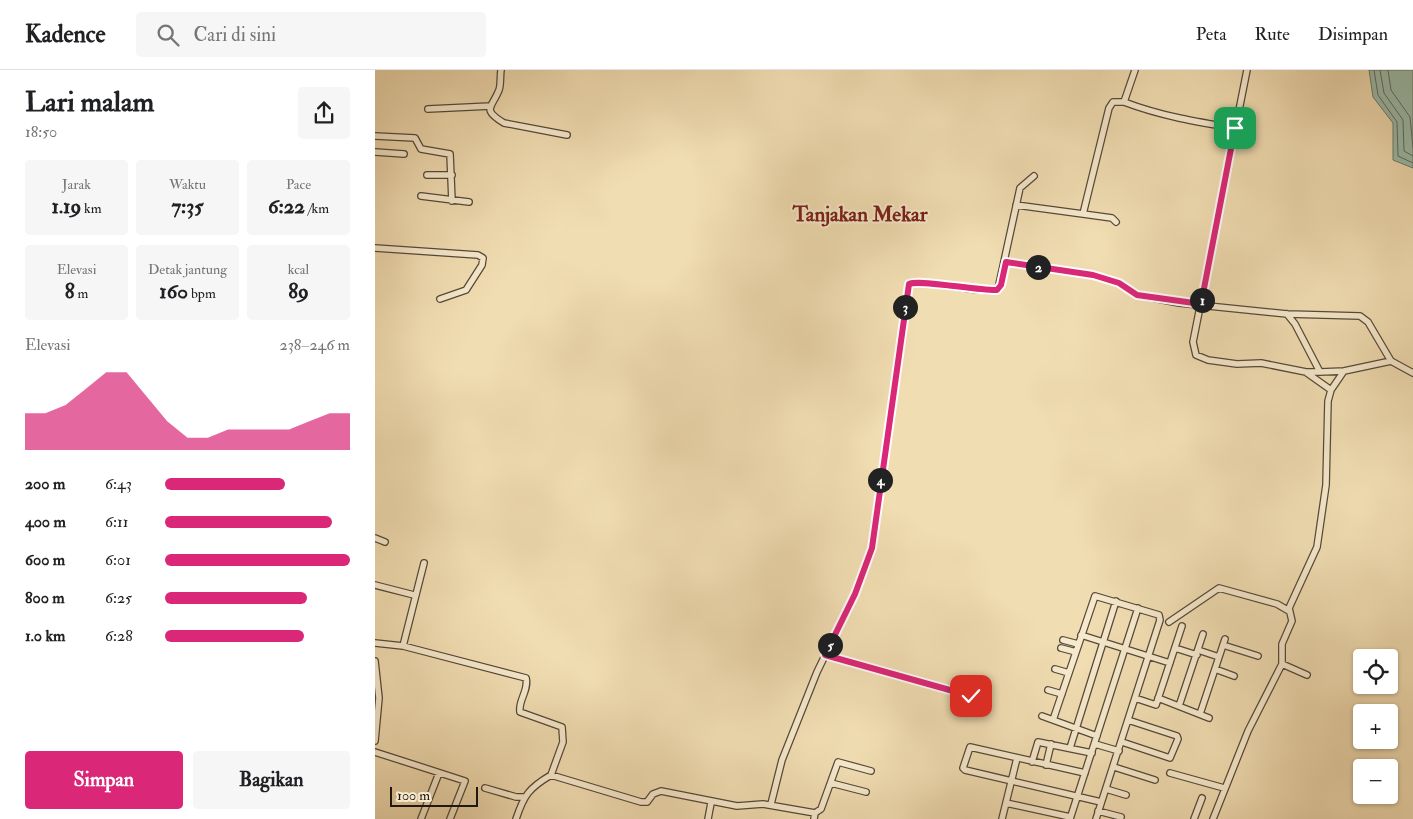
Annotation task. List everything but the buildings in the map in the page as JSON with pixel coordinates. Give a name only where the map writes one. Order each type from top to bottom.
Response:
[{"type":"street","points":[[501,70],[499,90],[490,111],[495,117],[504,123],[567,135]]},
{"type":"street","points":[[1124,102],[1135,70]]},
{"type":"street","points":[[1247,70],[1193,342],[1196,355],[1223,363],[1261,363],[1306,372],[1344,370],[1391,361]]},
{"type":"street","points":[[1083,214],[1109,108],[1113,102],[1124,102],[1166,116],[1235,128]]},
{"type":"street","points":[[428,109],[491,106]]},
{"type":"street","points":[[375,136],[415,138],[421,149],[450,154],[452,201]]},
{"type":"street","points":[[375,152],[404,154]]},
{"type":"street","points":[[427,175],[452,175]]},
{"type":"street","points":[[771,804],[780,766],[825,655],[855,594],[872,548],[909,284],[919,282],[945,287],[997,290],[1001,285],[1020,188],[1034,176]]},
{"type":"street","points":[[421,196],[469,202]]},
{"type":"street","points":[[1016,205],[1112,218],[1116,222]]},
{"type":"street","points":[[375,248],[478,255],[483,258],[482,265],[466,290],[441,299]]},
{"type":"street","points":[[1006,262],[1093,275],[1119,283],[1137,295],[1287,314],[1365,318],[1391,361],[1413,373]]},
{"type":"street","points":[[1287,314],[1295,324],[1320,372]]},
{"type":"street","points":[[1213,819],[1248,731],[1281,664],[1282,644],[1292,621],[1289,611],[1317,547],[1327,485],[1328,401],[1331,390],[1344,370]]},
{"type":"street","points":[[1306,372],[1331,390]]},
{"type":"street","points":[[375,538],[385,542]]},
{"type":"street","points":[[403,646],[414,595],[424,563]]},
{"type":"street","points":[[375,586],[414,595]]},
{"type":"street","points":[[1169,622],[1219,588],[1277,604],[1289,611]]},
{"type":"street","points":[[1053,720],[1095,596],[1159,615],[1160,618],[1119,751],[1096,819]]},
{"type":"street","points":[[1070,748],[1116,602]]},
{"type":"street","points":[[1006,803],[1070,818],[1138,608]]},
{"type":"street","points":[[1135,698],[1155,705],[1182,626]]},
{"type":"street","points":[[1179,706],[1203,634]]},
{"type":"street","points":[[1081,635],[1170,662]]},
{"type":"street","points":[[1063,640],[1078,644]]},
{"type":"street","points":[[1200,714],[1224,642],[1258,656]]},
{"type":"street","points":[[375,643],[403,646],[526,678],[526,692],[520,706],[520,712],[563,729],[563,742],[551,775],[523,796],[516,819]]},
{"type":"street","points":[[1061,648],[1076,652]]},
{"type":"street","points":[[1175,648],[1219,657]]},
{"type":"street","points":[[825,655],[971,696]]},
{"type":"street","points":[[375,662],[379,698],[375,741]]},
{"type":"street","points":[[1281,664],[1307,675]]},
{"type":"street","points":[[1055,669],[1069,673]]},
{"type":"street","points":[[1215,669],[1234,676]]},
{"type":"street","points":[[1048,690],[1062,694]]},
{"type":"street","points":[[1158,698],[1209,718]]},
{"type":"street","points":[[1042,716],[1097,736]]},
{"type":"street","points":[[1121,742],[1170,758],[1178,739],[1177,736],[1128,720]]},
{"type":"street","points":[[1032,762],[1038,742],[1092,753]]},
{"type":"street","points":[[1046,765],[1051,744]]},
{"type":"street","points":[[1095,744],[1119,751]]},
{"type":"street","points":[[1085,773],[968,748],[963,770],[1101,802]]},
{"type":"street","points":[[375,752],[465,781],[450,819]]},
{"type":"street","points":[[1002,819],[1017,758]]},
{"type":"street","points":[[551,775],[641,802],[647,802],[653,794],[661,791],[711,803],[737,806],[754,803],[771,804],[814,816],[821,809],[839,762],[871,771]]},
{"type":"street","points":[[1114,767],[1155,780]]},
{"type":"street","points":[[421,819],[439,773]]},
{"type":"street","points":[[1170,773],[1224,788]]},
{"type":"street","points":[[831,783],[866,792]]},
{"type":"street","points":[[485,788],[516,797],[523,796]]},
{"type":"street","points":[[1106,789],[1126,795]]},
{"type":"street","points":[[1194,819],[1203,798]]},
{"type":"street","points":[[708,819],[711,803]]},
{"type":"street","points":[[1098,810],[1121,817]]},
{"type":"water","points":[[1369,70],[1413,70],[1413,168],[1393,160],[1393,123],[1373,97]]},
{"type":"district","name":"Tanjakan Mekar","points":[[860,214]]},
{"type":"route","points":[[971,696],[825,655],[855,594],[872,548],[895,368],[909,284],[919,282],[945,287],[997,290],[1001,285],[1006,262],[1103,277],[1119,283],[1131,293],[1137,295],[1179,303],[1201,304],[1235,128]]}]
